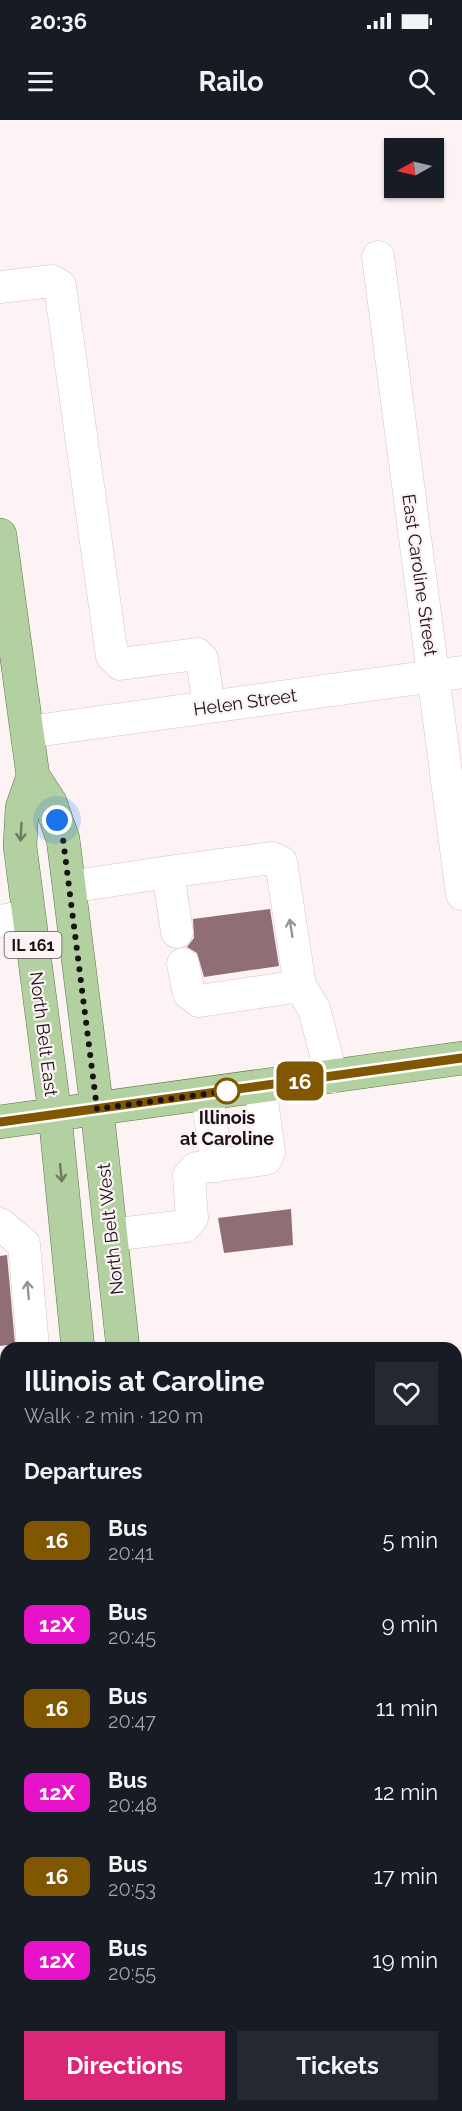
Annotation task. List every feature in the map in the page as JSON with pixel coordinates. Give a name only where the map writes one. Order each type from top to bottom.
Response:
[{"type":"main road","name":"North Belt East","points":[[0,535],[18,729],[33,776],[50,802],[63,839],[97,1109]]},
{"type":"main road","name":"North Belt East","points":[[33,776],[22,808],[15,918],[55,1115]]},
{"type":"main road","points":[[0,1122],[462,1058]]},
{"type":"main road","name":"North Belt West","points":[[97,1109],[122,1342]]},
{"type":"main road","name":"IL 161","points":[[55,1115],[77,1342]]},
{"type":"street","name":"East Caroline Street","points":[[378,257],[448,674],[462,894]]},
{"type":"street","points":[[0,287],[52,281],[60,286],[112,656],[120,664],[197,654],[202,659],[209,707]]},
{"type":"street","name":"Helen Street","points":[[18,729],[209,707],[448,674]]},
{"type":"street","points":[[69,887],[272,858],[281,862],[300,986],[314,1009],[332,1077]]},
{"type":"street","points":[[168,872],[177,932]]},
{"type":"street","points":[[183,964],[189,993],[200,1001],[300,986]]},
{"type":"street","points":[[111,1235],[185,1226],[192,1218],[189,1176],[196,1168],[266,1159],[268,1152],[260,1086]]},
{"type":"street","points":[[207,1094],[217,1166]]},
{"type":"street","points":[[0,1224],[24,1244],[32,1342]]},
{"type":"building","points":[[270,909],[279,966],[204,977],[197,953],[187,947],[194,938],[193,919]]},
{"type":"building","points":[[291,1209],[293,1245],[224,1253],[218,1218]]},
{"type":"building","points":[[7,1255],[15,1342],[0,1342],[0,1256]]},
{"type":"bus line","name":"16","points":[[0,1122],[462,1058]]},
{"type":"place","name":"Illinois at Caroline","points":[[227,1091]]},
{"type":"route","points":[[57,820],[63,839],[97,1109],[227,1091]]}]
